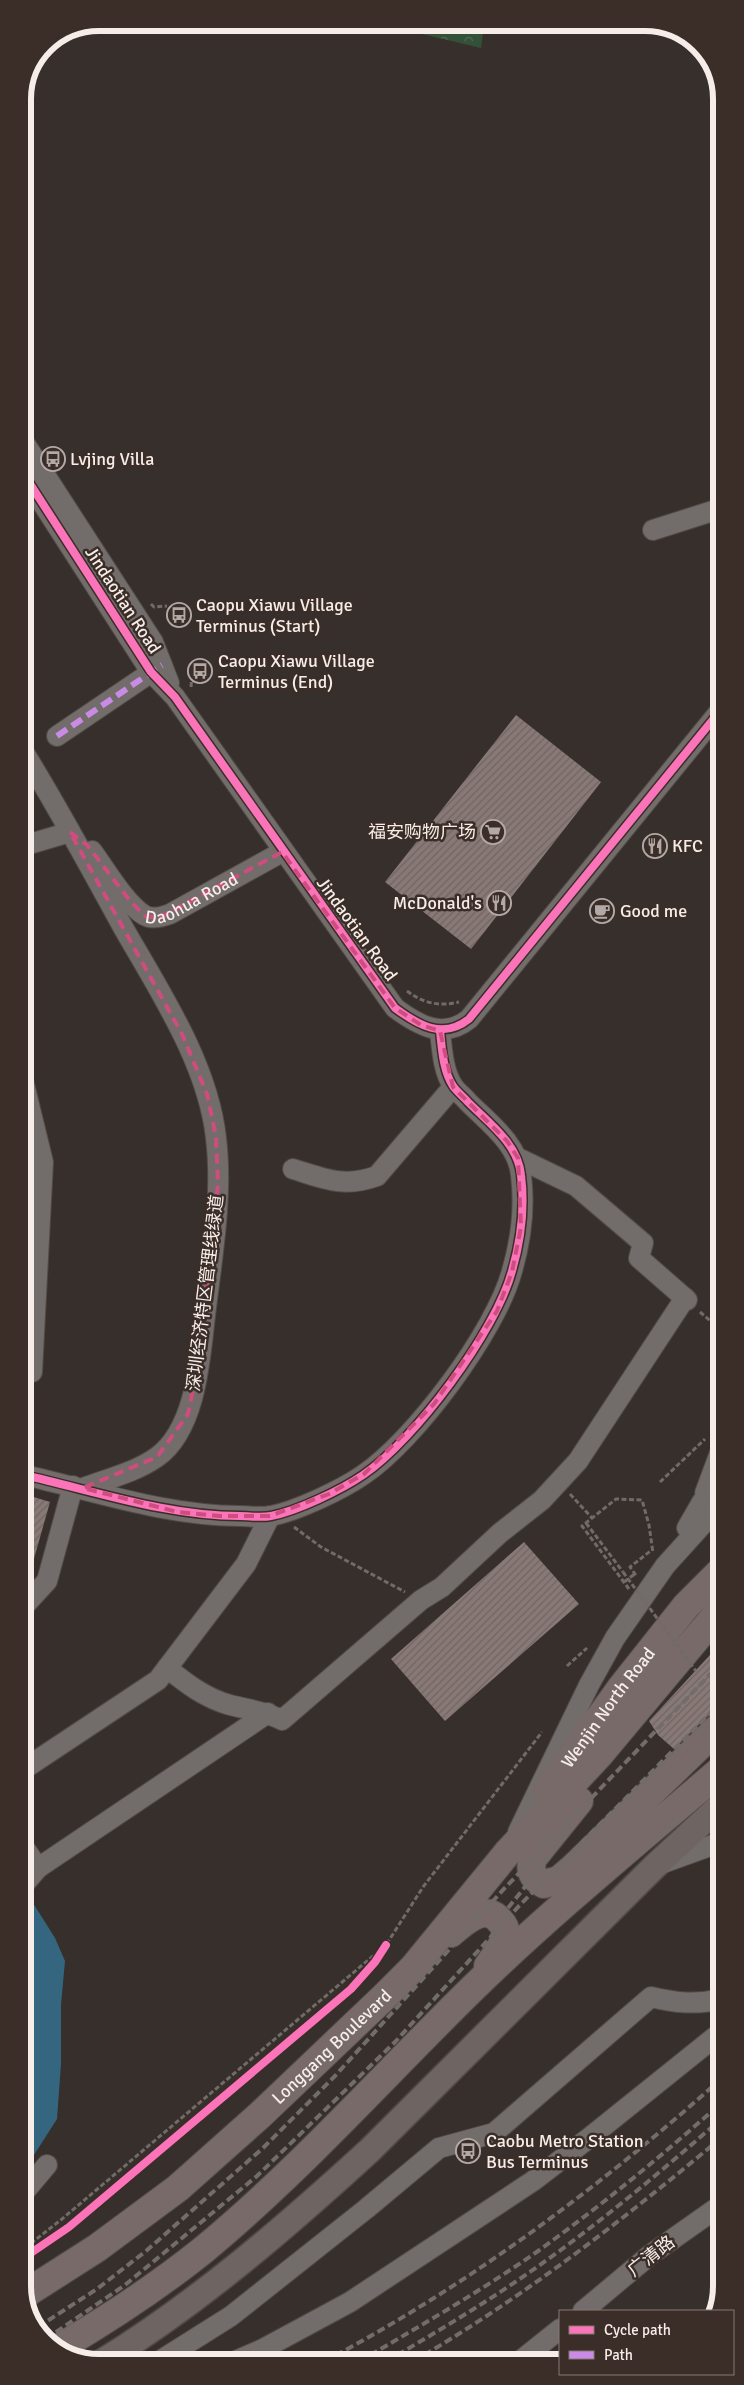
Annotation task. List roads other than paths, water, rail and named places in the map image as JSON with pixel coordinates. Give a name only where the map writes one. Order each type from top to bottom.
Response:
[{"type":"highway","name":"Wenjin North Road","points":[[508,1852],[561,1768],[621,1688],[686,1606],[713,1579]]},
{"type":"highway","name":"Wenjin North Road","points":[[599,1754],[713,1619]]},
{"type":"highway","points":[[713,1633],[665,1699],[537,1852],[530,1866],[536,1880],[544,1884],[560,1880],[713,1733]]},
{"type":"highway","points":[[579,1893],[713,1751]]},
{"type":"highway","name":"Longgang Boulevard","points":[[31,2290],[96,2248],[178,2188],[260,2115],[413,1968],[508,1852],[599,1754]]},
{"type":"highway","points":[[65,2344],[114,2314],[200,2252],[240,2218],[293,2170],[473,1988],[713,1777]]},
{"type":"highway","points":[[413,1968],[469,1918],[485,1912],[496,1916],[504,1926],[505,1936],[473,1988]]},
{"type":"main road","points":[[114,2354],[166,2321],[200,2295],[336,2182],[654,1867],[713,1812]]},
{"type":"street","name":"Jindaotian Road","points":[[31,453],[153,642],[157,669]]},
{"type":"street","name":"Jindaotian Road","points":[[31,485],[157,669],[183,693],[282,852],[395,1008],[420,1025],[440,1031]]},
{"type":"street","points":[[652,530],[713,511]]},
{"type":"street","points":[[57,736],[157,669]]},
{"type":"street","points":[[31,1476],[178,1512],[219,1516],[274,1515],[329,1494],[364,1474],[397,1446],[434,1404],[471,1353],[496,1311],[512,1272],[522,1227],[522,1175],[518,1158],[507,1141],[453,1087],[446,1068],[440,1031],[462,1025],[469,1019],[713,720]]},
{"type":"street","name":"深圳经济特区管理线绿道","points":[[31,765],[182,1034],[207,1094],[216,1137],[218,1184],[212,1257],[200,1358],[188,1414],[170,1443],[157,1457],[115,1477],[78,1487]]},
{"type":"street","points":[[31,844],[70,832]]},
{"type":"street","name":"Daohua Road","points":[[70,832],[87,845],[131,902],[145,916],[159,918],[170,914],[282,852]]},
{"type":"street","points":[[293,1168],[337,1183],[361,1182],[377,1176],[453,1087]]},
{"type":"street","points":[[31,1138],[43,1162],[31,1372]]},
{"type":"street","points":[[167,1668],[197,1692],[230,1705],[268,1713],[282,1720],[421,1600],[442,1587],[500,1533],[542,1500],[578,1461],[691,1304],[639,1258],[643,1243],[576,1186],[518,1158]]},
{"type":"street","points":[[508,1852],[558,1754],[589,1685],[614,1638],[711,1503],[709,1478],[713,1468]]},
{"type":"street","points":[[31,1598],[47,1581],[78,1487]]},
{"type":"street","points":[[31,1764],[158,1680],[246,1564],[274,1515]]},
{"type":"street","points":[[31,1876],[38,1868],[268,1713]]},
{"type":"street","points":[[654,1867],[713,1845]]},
{"type":"street","points":[[31,1858],[38,1868]]},
{"type":"street","points":[[171,2354],[231,2316],[440,2148],[494,2133],[650,1998],[679,2003],[703,2004],[713,2001]]},
{"type":"street","points":[[253,2354],[350,2302],[525,2186],[589,2138],[713,2038]]},
{"type":"street","points":[[31,2184],[47,2165]]},
{"type":"street","name":"广清路","points":[[584,2310],[650,2255],[713,2211]]},
{"type":"street","points":[[528,2354],[559,2331]]},
{"type":"water","points":[[31,1900],[55,1938],[65,1961],[61,2005],[61,2064],[57,2119],[31,2160]]},
{"type":"railway","points":[[43,2324],[97,2289],[146,2251],[263,2148],[335,2076],[502,1891],[713,1671]]},
{"type":"railway","points":[[52,2335],[125,2285],[257,2176],[395,2042],[518,1907],[713,1710]]},
{"type":"railway","points":[[508,1908],[572,1828]]},
{"type":"railway","points":[[337,2354],[431,2300],[532,2232],[628,2158],[713,2086]]},
{"type":"railway","points":[[372,2354],[472,2294],[538,2251],[632,2179],[713,2110]]},
{"type":"railway","points":[[399,2354],[447,2326],[544,2262],[634,2193],[713,2126]]},
{"type":"railway","points":[[425,2354],[495,2311],[534,2284],[648,2198],[713,2145]]},
{"type":"place","name":"Lvjing Villa","points":[[53,459]]},
{"type":"place","name":"Caopu Xiawu Village Terminus (Start)","points":[[179,615]]},
{"type":"place","name":"Caopu Xiawu Village Terminus (End)","points":[[200,671]]},
{"type":"place","name":"福安购物广场","points":[[493,832]]},
{"type":"place","name":"KFC","points":[[655,846]]},
{"type":"place","name":"McDonald's","points":[[499,903]]},
{"type":"place","name":"Good me","points":[[602,911]]},
{"type":"place","name":"Caobu Metro Station Bus Terminus","points":[[468,2151]]}]
